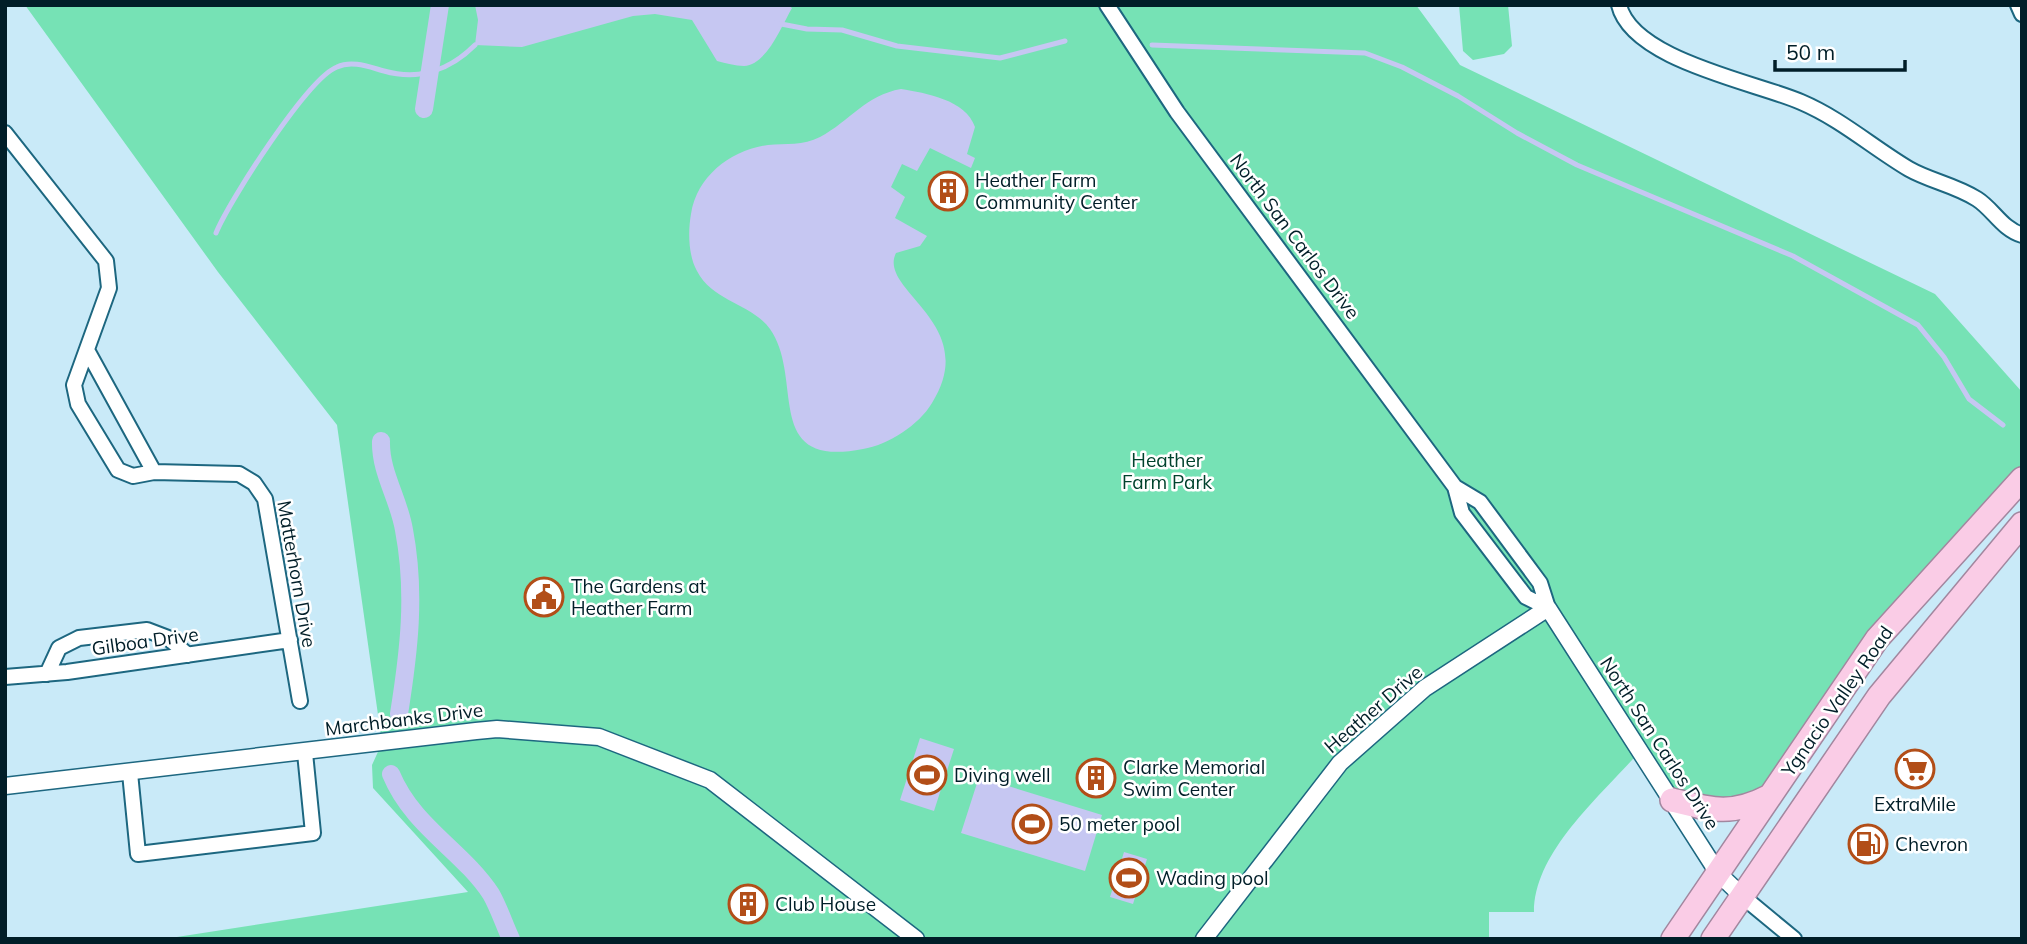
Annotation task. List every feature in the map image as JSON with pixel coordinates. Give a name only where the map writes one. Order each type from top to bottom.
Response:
[{"type":"highway","name":"Ygnacio Valley Road","points":[[1673,939],[1877,639],[2022,479]]},
{"type":"highway","points":[[1959,597],[1949,586],[1948,577],[1999,519],[2006,496]]},
{"type":"highway","name":"Ygnacio Valley Road","points":[[1713,939],[1878,696],[2022,524]]},
{"type":"highway","points":[[1672,800],[1703,808],[1745,809],[1770,796]]},
{"type":"street","name":"North San Carlos Drive","points":[[1107,5],[1184,122],[1455,487],[1462,513],[1525,597],[1548,608]]},
{"type":"street","points":[[1619,5],[1635,32],[1673,57],[1819,110],[1850,127],[1910,169],[1960,189],[1980,201],[2014,232],[2022,234]]},
{"type":"street","points":[[2018,5],[2022,13]]},
{"type":"street","name":"Matterhorn Drive","points":[[5,133],[106,261],[109,288],[76,377],[78,404],[118,470],[133,476],[154,472],[239,474],[261,490],[265,499],[300,701]]},
{"type":"street","points":[[87,350],[154,472]]},
{"type":"street","name":"North San Carlos Drive","points":[[1455,487],[1480,502],[1540,583],[1548,608],[1718,873],[1742,896]]},
{"type":"street","name":"Heather Drive","points":[[1204,939],[1340,764],[1425,688],[1548,608]]},
{"type":"street","points":[[47,674],[59,648],[79,638],[147,630],[168,638],[188,655]]},
{"type":"street","name":"Gilboa Drive","points":[[5,677],[47,674],[290,640]]},
{"type":"street","name":"Marchbanks Drive","points":[[5,786],[497,729],[599,737],[710,780],[916,939]]},
{"type":"street","points":[[130,773],[138,854],[313,833],[305,753]]},
{"type":"street","points":[[1742,896],[1794,939]]},
{"type":"green space","name":"Heather Farm Park","points":[[25,5],[1416,5],[1460,65],[1935,294],[2022,392],[2022,479],[1951,559],[1770,796],[1672,800],[1640,751],[1590,805],[1558,846],[1545,867],[1537,889],[1534,912],[1489,912],[1489,939],[164,939],[468,892],[373,788],[372,765],[382,743],[337,425],[218,272]]},
{"type":"green space","points":[[1459,5],[1508,5],[1512,46],[1504,54],[1473,60],[1463,51]]},
{"type":"water","points":[[475,5],[788,5],[792,8],[767,52],[752,64],[744,66],[717,61],[692,20],[655,14],[633,16],[522,47],[475,45],[478,20]]},
{"type":"water","points":[[901,89],[954,104],[963,110],[975,127],[967,154],[975,158],[971,168],[930,148],[917,171],[902,164],[891,187],[905,197],[895,218],[927,236],[920,246],[896,253],[894,267],[901,281],[938,330],[945,351],[944,375],[932,403],[919,419],[902,433],[873,447],[831,452],[810,446],[798,433],[791,415],[780,349],[770,329],[753,313],[712,289],[697,271],[690,243],[691,214],[700,188],[718,167],[729,159],[754,148],[814,140],[878,97]]},
{"type":"water","name":"Diving well","points":[[920,738],[954,749],[934,811],[900,800]]},
{"type":"water","name":"50 meter pool","points":[[979,777],[1102,815],[1085,871],[961,833]]},
{"type":"water","name":"Wading pool","points":[[1124,852],[1147,859],[1133,904],[1110,897]]},
{"type":"waterway","points":[[424,109],[440,5]]},
{"type":"waterway","points":[[776,23],[807,29],[842,30],[897,46],[1000,58],[1065,41]]},
{"type":"waterway","points":[[216,233],[236,195],[270,142],[324,76],[337,67],[349,64],[397,74],[422,74],[455,61],[475,45]]},
{"type":"waterway","points":[[1152,45],[1365,53],[1402,67],[1577,165],[1793,256],[1918,325],[1944,357],[1969,399],[2003,425]]},
{"type":"waterway","points":[[381,441],[383,464],[404,530],[410,576],[408,645],[399,714]]},
{"type":"waterway","points":[[391,774],[412,809],[466,864],[491,894],[511,939]]},
{"type":"place","name":"Heather Farm Community Center","points":[[948,191]]},
{"type":"place","name":"The Gardens at Heather Farm","points":[[544,597]]},
{"type":"place","name":"ExtraMile","points":[[1915,769]]},
{"type":"place","name":"Diving well","points":[[927,775]]},
{"type":"place","name":"Clarke Memorial Swim Center","points":[[1096,778]]},
{"type":"place","name":"50 meter pool","points":[[1032,824]]},
{"type":"place","name":"Chevron","points":[[1868,844]]},
{"type":"place","name":"Wading pool","points":[[1129,878]]},
{"type":"place","name":"Club House","points":[[748,904]]}]
